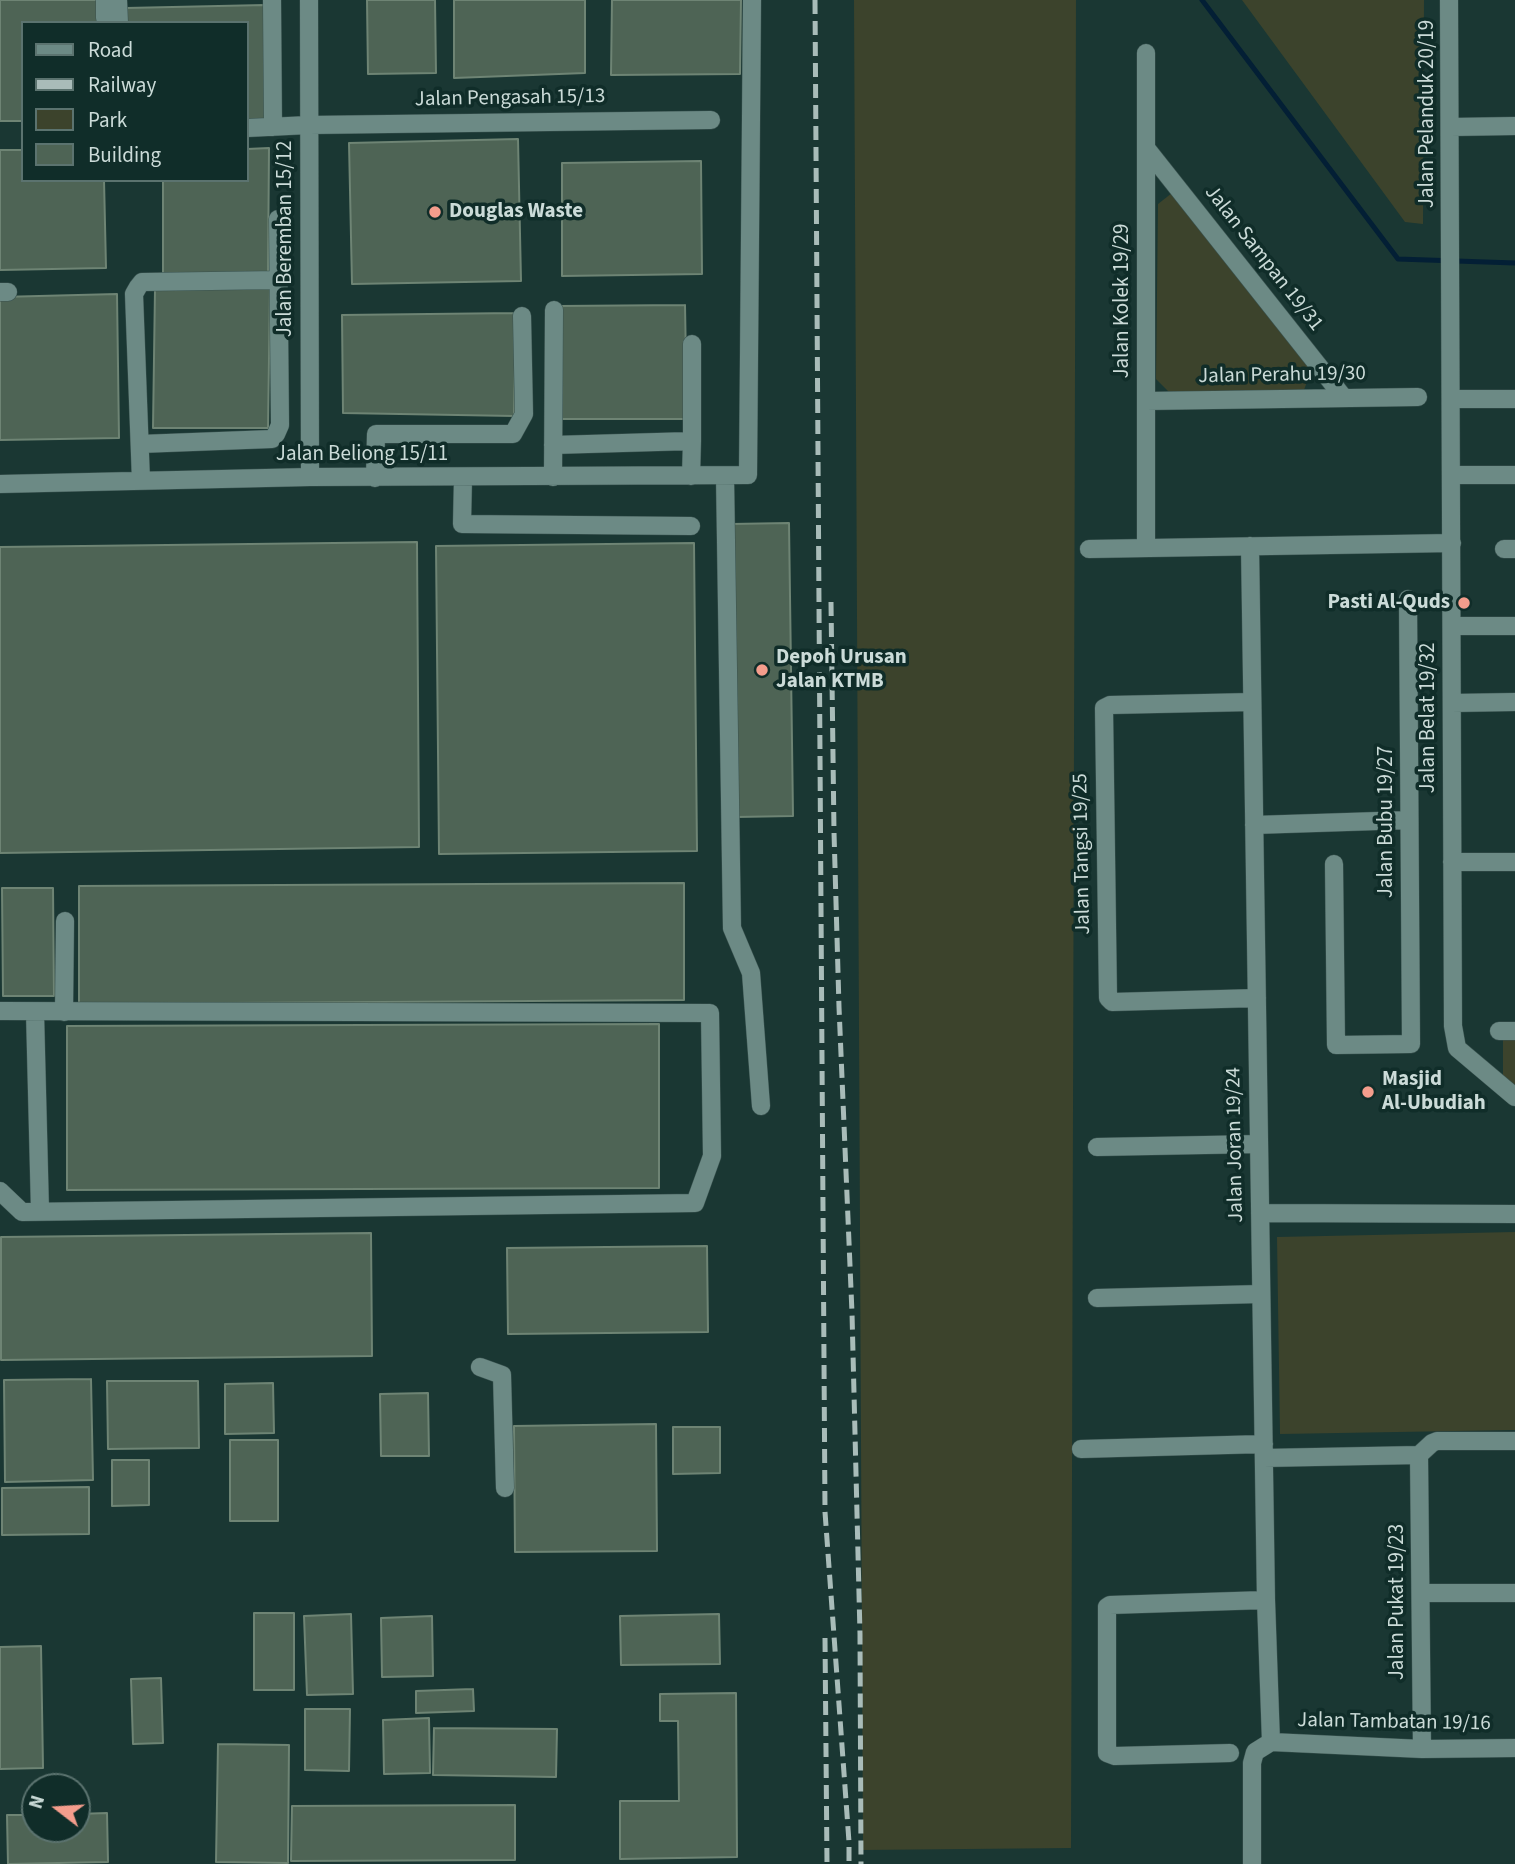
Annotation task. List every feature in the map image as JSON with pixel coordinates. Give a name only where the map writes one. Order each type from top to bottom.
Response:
[{"type":"street","points":[[109,13],[118,0]]},
{"type":"street","points":[[272,0],[272,127]]},
{"type":"street","name":"Jalan Beremban 15/12","points":[[309,0],[310,477]]},
{"type":"street","points":[[752,0],[748,475],[725,476],[732,928],[751,973],[761,1106]]},
{"type":"street","name":"Jalan Pelanduk 20/19","points":[[1449,0],[1451,227]]},
{"type":"street","name":"Jalan Kolek 19/29","points":[[1146,53],[1146,548]]},
{"type":"street","name":"Jalan Pengasah 15/13","points":[[248,128],[712,120]]},
{"type":"street","points":[[1451,127],[1515,126]]},
{"type":"street","name":"Jalan Sampan 19/31","points":[[1146,148],[1344,398]]},
{"type":"street","points":[[140,444],[272,439],[281,425],[278,219]]},
{"type":"street","name":"Jalan Belat 19/32","points":[[1451,227],[1452,1026],[1457,1048],[1515,1097]]},
{"type":"street","points":[[141,481],[134,294],[138,287],[142,282],[279,280]]},
{"type":"street","points":[[553,477],[554,310]]},
{"type":"street","points":[[375,478],[376,434],[513,433],[524,414],[522,316]]},
{"type":"street","points":[[691,476],[692,344]]},
{"type":"street","name":"Jalan Perahu 19/30","points":[[1146,401],[1419,397]]},
{"type":"street","points":[[1451,399],[1515,398]]},
{"type":"street","points":[[553,445],[692,441]]},
{"type":"street","points":[[1451,475],[1515,475]]},
{"type":"street","name":"Jalan Beliong 15/11","points":[[0,484],[310,477],[725,476]]},
{"type":"street","points":[[463,478],[462,524],[691,526]]},
{"type":"street","points":[[1089,549],[1452,543]]},
{"type":"street","name":"Jalan Joran 19/24","points":[[1250,546],[1266,1600],[1271,1742]]},
{"type":"street","name":"Jalan Bubu 19/27","points":[[1334,864],[1336,1045],[1411,1044],[1408,599]]},
{"type":"street","points":[[1452,626],[1515,626]]},
{"type":"street","name":"Jalan Tangsi 19/25","points":[[1252,702],[1110,705],[1104,708],[1108,998],[1112,1002],[1257,998]]},
{"type":"street","points":[[1452,703],[1515,702]]},
{"type":"street","points":[[1254,825],[1409,820]]},
{"type":"street","points":[[1452,862],[1515,862]]},
{"type":"street","points":[[64,1012],[65,921]]},
{"type":"street","points":[[0,1011],[710,1013],[712,1156],[695,1203],[22,1212],[0,1191]]},
{"type":"street","points":[[35,1012],[40,1211]]},
{"type":"street","points":[[1097,1147],[1259,1144]]},
{"type":"street","points":[[1260,1213],[1515,1214]]},
{"type":"street","points":[[1097,1298],[1261,1294]]},
{"type":"street","points":[[480,1367],[502,1376],[505,1488]]},
{"type":"street","points":[[1081,1449],[1419,1455],[1437,1441],[1515,1441]]},
{"type":"street","name":"Jalan Pukat 19/23","points":[[1419,1455],[1422,1749]]},
{"type":"street","points":[[1422,1593],[1515,1593]]},
{"type":"street","points":[[1230,1753],[1115,1756],[1107,1753],[1107,1607],[1266,1600]]},
{"type":"street","points":[[1252,1864],[1252,1763],[1255,1752],[1271,1742]]},
{"type":"street","name":"Jalan Tambatan 19/16","points":[[1271,1742],[1422,1749],[1515,1748]]},
{"type":"green space","points":[[854,0],[1076,0],[1071,1848],[863,1850]]},
{"type":"green space","points":[[1242,0],[1424,0],[1423,224],[1405,222]]},
{"type":"green space","points":[[1172,193],[1312,368],[1304,390],[1169,392],[1156,379],[1158,204]]},
{"type":"green space","points":[[1503,1035],[1515,1035],[1515,1089],[1503,1079]]},
{"type":"green space","points":[[1515,1232],[1515,1430],[1280,1434],[1277,1237]]},
{"type":"building","points":[[0,0],[100,0],[102,21],[21,21],[21,121],[0,121]]},
{"type":"building","points":[[367,0],[435,0],[436,73],[368,74]]},
{"type":"building","points":[[454,0],[585,0],[585,73],[454,78]]},
{"type":"building","points":[[612,0],[741,0],[740,74],[611,75]]},
{"type":"building","points":[[265,5],[266,121],[248,122],[248,21],[127,21],[126,8]]},
{"type":"building","name":"Douglas Waste","points":[[518,139],[521,281],[352,284],[349,143]]},
{"type":"building","points":[[269,148],[268,274],[163,276],[163,182],[248,182],[248,149]]},
{"type":"building","points":[[0,150],[21,150],[21,182],[104,182],[106,268],[0,270]]},
{"type":"building","points":[[701,161],[702,274],[562,276],[562,163]]},
{"type":"building","points":[[155,289],[270,289],[268,428],[153,428]]},
{"type":"building","points":[[117,294],[119,438],[0,440],[0,297]]},
{"type":"building","points":[[685,305],[687,419],[556,419],[559,306]]},
{"type":"building","points":[[516,313],[514,416],[343,413],[342,315]]},
{"type":"building","name":"Depoh Urusan Jalan KTMB","points":[[789,523],[793,816],[736,817],[731,524]]},
{"type":"building","points":[[417,542],[419,847],[0,853],[0,547]]},
{"type":"building","points":[[694,543],[697,851],[439,854],[436,546]]},
{"type":"building","points":[[684,883],[684,1000],[79,1004],[79,886]]},
{"type":"building","points":[[2,888],[53,888],[54,996],[3,996]]},
{"type":"building","points":[[659,1024],[659,1188],[67,1190],[67,1026]]},
{"type":"building","points":[[371,1233],[372,1356],[1,1360],[1,1237]]},
{"type":"building","points":[[707,1246],[708,1332],[508,1334],[507,1248]]},
{"type":"building","points":[[91,1379],[93,1480],[5,1482],[4,1380]]},
{"type":"building","points":[[107,1381],[198,1381],[199,1448],[108,1449]]},
{"type":"building","points":[[273,1383],[274,1433],[225,1434],[225,1384]]},
{"type":"building","points":[[428,1393],[429,1456],[381,1456],[380,1394]]},
{"type":"building","points":[[656,1424],[657,1551],[515,1552],[514,1426]]},
{"type":"building","points":[[673,1427],[720,1427],[720,1473],[673,1474]]},
{"type":"building","points":[[230,1440],[278,1440],[278,1521],[230,1521]]},
{"type":"building","points":[[112,1460],[149,1460],[149,1505],[112,1506]]},
{"type":"building","points":[[89,1487],[89,1534],[2,1535],[2,1488]]},
{"type":"building","points":[[254,1613],[294,1613],[294,1690],[254,1690]]},
{"type":"building","points":[[351,1614],[353,1694],[307,1695],[304,1616]]},
{"type":"building","points":[[719,1614],[720,1664],[621,1665],[620,1616]]},
{"type":"building","points":[[432,1616],[433,1676],[382,1677],[381,1618]]},
{"type":"building","points":[[41,1646],[43,1768],[0,1769],[0,1647]]},
{"type":"building","points":[[161,1678],[163,1743],[133,1744],[131,1679]]},
{"type":"building","points":[[473,1689],[474,1711],[416,1713],[416,1691]]},
{"type":"building","points":[[736,1693],[737,1857],[620,1859],[620,1801],[679,1801],[678,1721],[660,1721],[660,1694]]},
{"type":"building","points":[[305,1709],[350,1709],[349,1771],[305,1770]]},
{"type":"building","points":[[429,1718],[430,1773],[384,1774],[383,1720]]},
{"type":"building","points":[[434,1728],[557,1729],[556,1777],[433,1775]]},
{"type":"building","points":[[218,1744],[289,1745],[288,1863],[216,1862]]},
{"type":"building","points":[[515,1805],[515,1860],[291,1861],[292,1806]]},
{"type":"building","points":[[107,1813],[108,1862],[8,1864],[7,1815],[21,1815],[21,1843],[91,1843],[91,1814]]},
{"type":"waterway","points":[[1202,0],[1398,259],[1515,263]]},
{"type":"railway","points":[[815,0],[825,1512],[849,1864]]},
{"type":"railway","points":[[831,602],[834,832],[852,1313],[860,1634],[861,1864]]},
{"type":"railway","points":[[825,1638],[827,1864]]},
{"type":"place","name":"Douglas Waste","points":[[435,212]]},
{"type":"place","name":"Pasti Al-Quds","points":[[1464,603]]},
{"type":"place","name":"Depoh Urusan Jalan KTMB","points":[[762,670]]},
{"type":"place","name":"Masjid Al-Ubudiah","points":[[1368,1092]]}]
